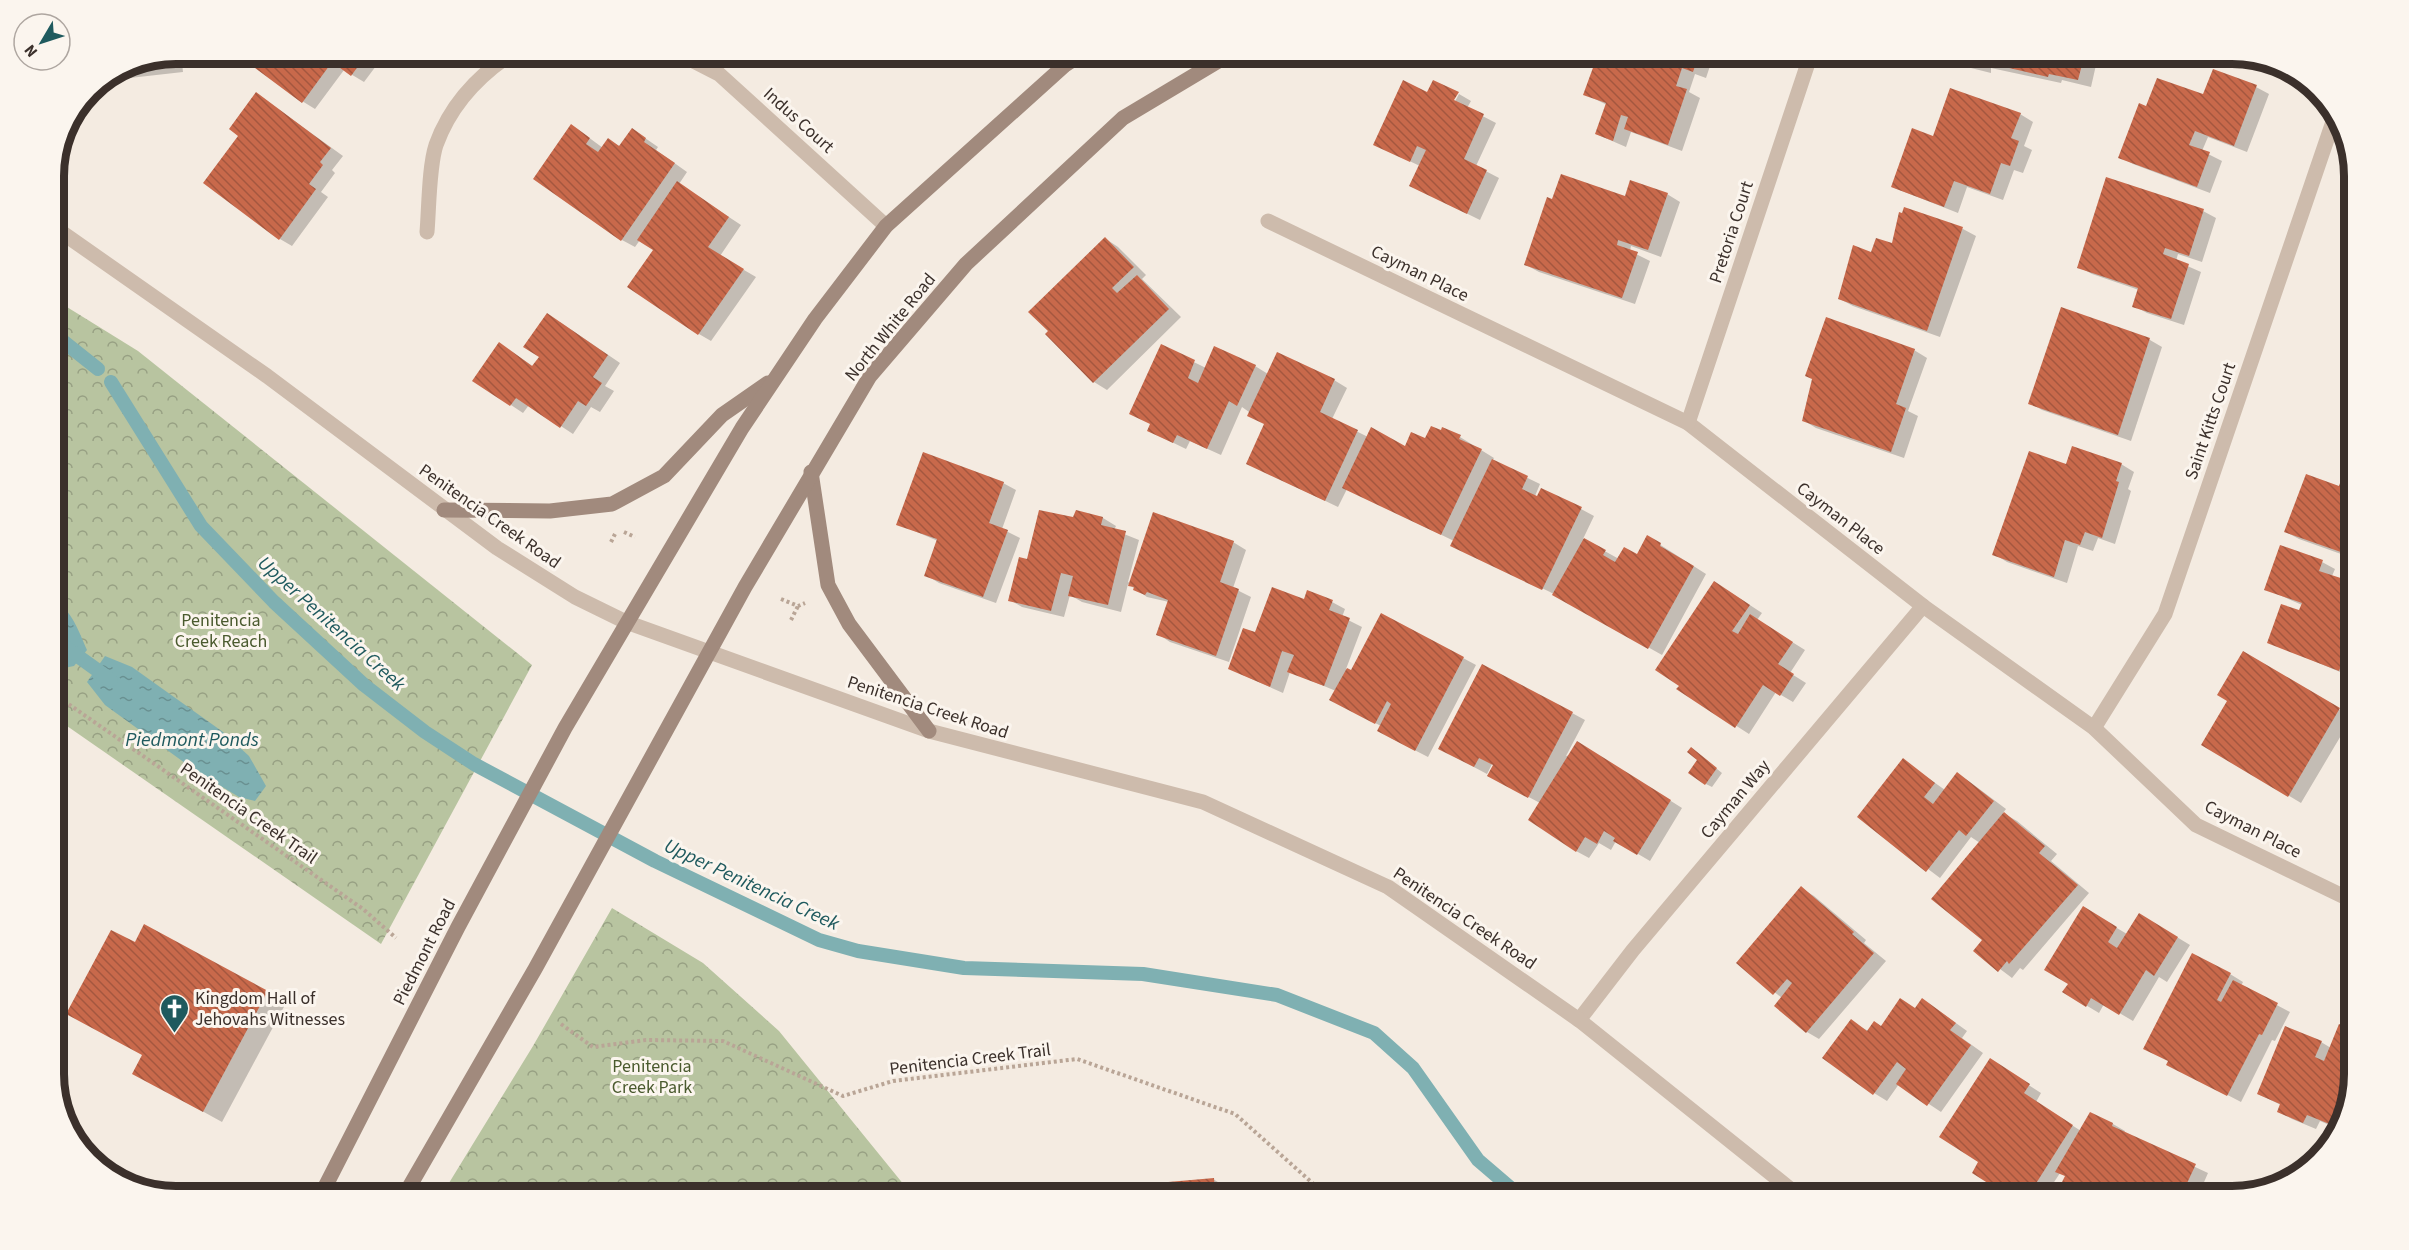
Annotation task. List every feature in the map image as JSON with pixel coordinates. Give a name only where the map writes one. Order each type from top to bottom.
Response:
[{"type":"main road","name":"North White Road","points":[[410,1186],[535,969],[811,472],[870,376],[966,264],[1123,118],[1212,64]]},
{"type":"main road","points":[[626,622],[742,428],[815,319],[885,226],[1055,65]]},
{"type":"main road","points":[[444,510],[549,511],[612,504],[664,476],[722,415],[776,378]]},
{"type":"main road","points":[[811,472],[828,585],[849,624],[929,731]]},
{"type":"main road","name":"Piedmont Road","points":[[326,1186],[458,927],[565,728],[626,622]]},
{"type":"street","name":"Pretoria Court","points":[[1688,423],[1808,64]]},
{"type":"street","points":[[427,232],[436,146],[456,105],[487,70],[495,65]]},
{"type":"street","name":"Indus Court","points":[[701,65],[719,74],[885,226]]},
{"type":"street","name":"Saint Kitts Court","points":[[2094,728],[2165,614],[2332,125]]},
{"type":"street","name":"Cayman Place","points":[[1268,221],[1688,423],[1923,606],[2094,728],[2196,825],[2344,897]]},
{"type":"street","name":"Penitencia Creek Road","points":[[65,235],[267,376],[497,548],[575,597],[626,622],[929,731],[1203,802],[1388,887],[1579,1020],[1786,1186]]},
{"type":"street","name":"Cayman Way","points":[[1579,1020],[1633,950],[1923,606]]},
{"type":"path","points":[[791,620],[798,606],[813,598]]},
{"type":"path","points":[[781,599],[798,606]]},
{"type":"path","name":"Penitencia Creek Trail","points":[[65,702],[363,909],[396,938]]},
{"type":"path","name":"Penitencia Creek Trail","points":[[561,1024],[593,1047],[646,1040],[723,1041],[843,1096],[893,1081],[1077,1059],[1235,1114],[1316,1186]]},
{"type":"green space","name":"Penitencia Creek Reach","points":[[65,306],[138,351],[532,665],[381,944],[65,725]]},
{"type":"green space","name":"Penitencia Creek Park","points":[[612,908],[703,963],[779,1031],[905,1186],[447,1186],[533,1046]]},
{"type":"water","points":[[65,609],[78,629],[87,650],[74,666],[65,668]]},
{"type":"water","name":"Piedmont Ponds","points":[[105,656],[132,667],[223,732],[249,756],[266,786],[255,801],[239,797],[196,771],[105,705],[87,682]]},
{"type":"building","points":[[1594,64],[1696,64],[1693,72],[1682,68],[1676,86],[1687,89],[1668,145],[1624,129],[1628,117],[1621,115],[1613,141],[1595,134],[1606,103],[1583,95]]},
{"type":"building","points":[[1992,64],[2082,64],[2078,80],[2049,74],[2048,77]]},
{"type":"building","points":[[251,65],[330,65],[302,103]]},
{"type":"building","points":[[336,65],[359,65],[351,76]]},
{"type":"building","points":[[2213,69],[2257,85],[2234,146],[2195,131],[2189,145],[2210,152],[2197,187],[2118,158],[2139,103],[2146,106],[2157,78],[2203,94]]},
{"type":"building","points":[[1403,80],[1427,92],[1433,80],[1459,92],[1454,100],[1484,114],[1464,159],[1487,170],[1467,214],[1409,186],[1426,150],[1417,146],[1410,162],[1373,145]]},
{"type":"building","points":[[1950,88],[2021,113],[2011,138],[2019,141],[2010,166],[2001,163],[1990,194],[1954,181],[1944,207],[1891,187],[1912,128],[1933,136]]},
{"type":"building","points":[[256,92],[331,148],[320,162],[323,165],[309,184],[316,189],[279,240],[203,183],[238,136],[229,129]]},
{"type":"building","points":[[571,124],[590,138],[586,144],[598,152],[608,138],[619,146],[632,128],[646,138],[644,142],[675,163],[621,241],[533,179]]},
{"type":"building","points":[[1561,174],[1625,196],[1630,180],[1668,193],[1648,250],[1618,240],[1617,245],[1638,252],[1622,298],[1524,265],[1547,197],[1552,199]]},
{"type":"building","points":[[2106,177],[2204,209],[2189,256],[2165,248],[2163,254],[2189,264],[2171,319],[2132,307],[2138,288],[2077,268]]},
{"type":"building","points":[[677,181],[729,217],[708,247],[744,269],[698,335],[627,287],[653,250],[637,240]]},
{"type":"building","points":[[1904,207],[1963,227],[1927,331],[1838,299],[1853,245],[1871,252],[1876,238],[1892,243],[1899,212],[1902,213]]},
{"type":"building","points":[[1105,237],[1134,267],[1112,288],[1117,293],[1137,275],[1169,309],[1093,383],[1045,334],[1048,331],[1028,312]]},
{"type":"building","points":[[2061,307],[2150,338],[2118,435],[2028,404]]},
{"type":"building","points":[[547,313],[608,355],[593,377],[602,383],[586,406],[578,401],[560,428],[516,398],[510,406],[472,381],[499,342],[532,366],[539,357],[523,347]]},
{"type":"building","points":[[1826,317],[1915,349],[1896,404],[1906,408],[1891,452],[1802,421],[1812,379],[1805,376]]},
{"type":"building","points":[[1161,344],[1195,360],[1188,378],[1198,383],[1214,346],[1256,365],[1237,406],[1229,401],[1207,449],[1177,435],[1173,443],[1147,431],[1150,424],[1129,414]]},
{"type":"building","points":[[1277,352],[1335,379],[1320,412],[1358,430],[1325,501],[1246,464],[1264,424],[1247,416]]},
{"type":"building","points":[[1431,426],[1441,430],[1442,427],[1461,435],[1459,439],[1482,449],[1441,535],[1342,488],[1371,427],[1405,446],[1411,432],[1425,438]]},
{"type":"building","points":[[2072,446],[2122,463],[2116,481],[2119,482],[2102,538],[2085,532],[2080,545],[2065,540],[2054,577],[1992,555],[2029,451],[2066,464]]},
{"type":"building","points":[[923,452],[1004,482],[989,523],[1008,530],[983,597],[924,576],[937,539],[896,525]]},
{"type":"building","points":[[1492,459],[1528,476],[1522,489],[1537,496],[1541,488],[1582,507],[1542,590],[1450,546]]},
{"type":"building","points":[[2344,471],[2344,553],[2284,532],[2306,474],[2339,486]]},
{"type":"building","points":[[1039,510],[1073,517],[1076,510],[1103,517],[1101,525],[1126,531],[1108,605],[1068,596],[1073,576],[1061,573],[1051,611],[1008,601],[1019,557],[1027,559]]},
{"type":"building","points":[[1153,512],[1234,541],[1220,582],[1239,589],[1216,656],[1156,635],[1168,600],[1147,592],[1145,595],[1133,590],[1134,587],[1128,586]]},
{"type":"building","points":[[1647,535],[1661,543],[1660,546],[1694,566],[1648,649],[1552,595],[1584,538],[1606,550],[1603,555],[1615,562],[1624,547],[1637,554]]},
{"type":"building","points":[[2280,545],[2323,560],[2319,571],[2344,579],[2344,658],[2339,671],[2267,643],[2281,604],[2299,610],[2302,603],[2264,590]]},
{"type":"building","points":[[1714,581],[1750,605],[1732,631],[1738,634],[1750,614],[1793,642],[1778,664],[1794,674],[1780,696],[1763,685],[1735,728],[1676,689],[1679,686],[1655,670]]},
{"type":"building","points":[[1272,587],[1304,599],[1307,590],[1333,600],[1329,610],[1350,618],[1324,686],[1287,672],[1294,655],[1282,651],[1270,687],[1228,669],[1243,628],[1255,632]]},
{"type":"building","points":[[1381,613],[1464,657],[1415,751],[1377,731],[1391,704],[1387,701],[1375,724],[1329,700],[1347,668],[1351,670]]},
{"type":"building","points":[[2243,651],[2340,708],[2288,797],[2201,745],[2227,701],[2217,695]]},
{"type":"building","points":[[1482,664],[1573,712],[1528,798],[1487,776],[1493,765],[1479,758],[1474,767],[1438,749]]},
{"type":"building","points":[[1577,741],[1671,800],[1637,855],[1613,841],[1615,838],[1604,831],[1597,844],[1585,837],[1576,852],[1528,820]]},
{"type":"building","points":[[1691,747],[1717,768],[1705,785],[1688,773],[1697,760],[1687,752]]},
{"type":"building","points":[[1903,758],[1935,783],[1924,797],[1933,804],[1957,772],[1994,801],[1966,836],[1959,830],[1926,872],[1857,817]]},
{"type":"building","points":[[2004,812],[2045,846],[2039,853],[2078,885],[2009,964],[2007,961],[1998,972],[1973,951],[1982,940],[1931,899]]},
{"type":"building","points":[[1801,886],[1854,932],[1852,934],[1874,953],[1806,1033],[1774,1006],[1792,983],[1787,979],[1773,995],[1736,963]]},
{"type":"building","points":[[2083,906],[2117,927],[2108,942],[2117,948],[2139,913],[2178,937],[2154,976],[2146,970],[2119,1015],[2091,998],[2086,1007],[2062,992],[2068,984],[2044,970]]},
{"type":"building","name":"Kingdom Hall of Jehovahs Witnesses","points":[[144,924],[268,991],[203,1112],[132,1074],[142,1055],[66,1014],[111,930],[135,942]]},
{"type":"building","points":[[2192,953],[2231,973],[2217,1000],[2221,1002],[2233,980],[2278,1003],[2227,1096],[2166,1065],[2168,1061],[2143,1049]]},
{"type":"building","points":[[1900,998],[1915,1008],[1922,998],[1956,1023],[1950,1030],[1971,1045],[1927,1106],[1896,1084],[1906,1069],[1897,1062],[1873,1095],[1822,1058],[1851,1019],[1867,1031],[1874,1021],[1881,1026]]},
{"type":"building","points":[[2339,1024],[2344,1026],[2344,1088],[2332,1125],[2307,1115],[2303,1123],[2277,1112],[2280,1104],[2257,1094],[2285,1026],[2322,1041],[2315,1057],[2324,1061]]},
{"type":"building","points":[[1990,1058],[2030,1084],[2024,1093],[2073,1125],[2034,1186],[1992,1186],[1972,1173],[1978,1162],[1939,1137]]},
{"type":"building","points":[[2090,1112],[2113,1123],[2112,1126],[2196,1164],[2186,1186],[2060,1186],[2065,1176],[2055,1172]]},
{"type":"building","points":[[1214,1178],[1214,1186],[1145,1186],[1145,1184]]},
{"type":"waterway","name":"Upper Penitencia Creek","points":[[65,343],[98,369]]},
{"type":"waterway","name":"Upper Penitencia Creek","points":[[111,382],[201,526],[274,602],[364,685],[425,732],[474,764],[655,861],[819,940],[858,951],[964,968],[1143,974],[1277,995],[1374,1033],[1413,1068],[1478,1160],[1508,1186]]},
{"type":"waterway","points":[[65,647],[111,680]]},
{"type":"place","name":"Kingdom Hall of Jehovahs Witnesses","points":[[174,1034]]}]
